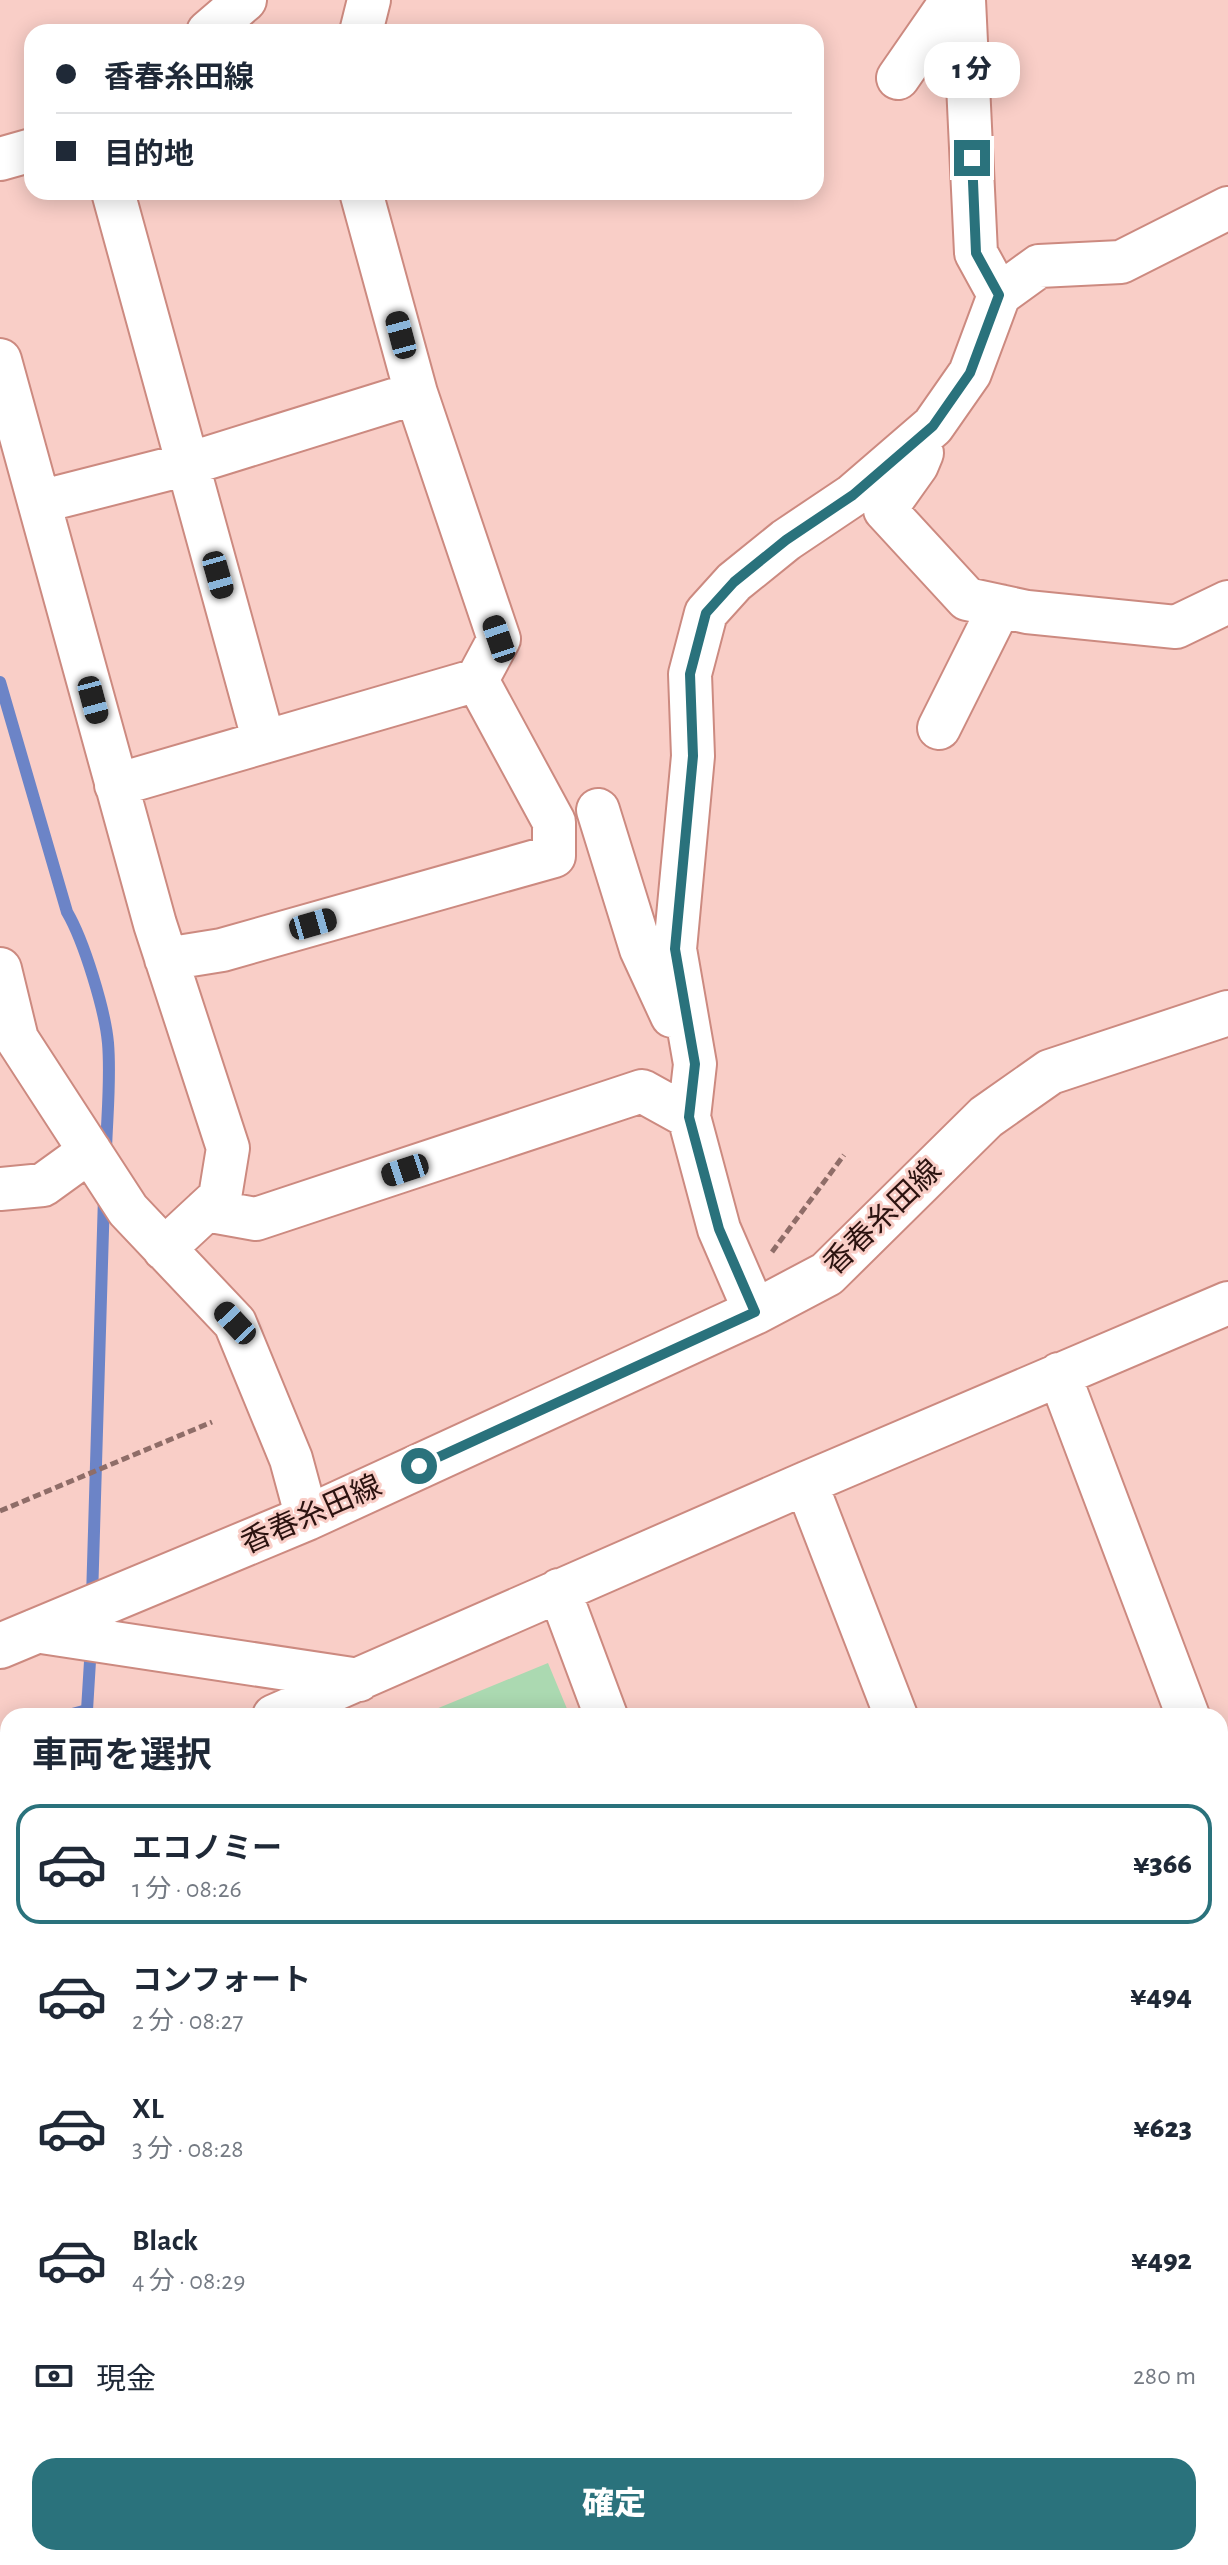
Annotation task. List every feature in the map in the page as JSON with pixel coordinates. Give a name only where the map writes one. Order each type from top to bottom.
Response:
[{"type":"main road","name":"香春糸田線","points":[[18,1639],[307,1518],[750,1300],[827,1274],[986,1117],[1050,1072],[1228,1013]]},
{"type":"street","points":[[217,24],[245,0]]},
{"type":"street","points":[[363,24],[369,0]]},
{"type":"street","points":[[898,78],[952,0]]},
{"type":"street","points":[[964,0],[976,253],[999,295]]},
{"type":"street","points":[[0,159],[24,152]]},
{"type":"street","points":[[115,200],[264,742]]},
{"type":"street","points":[[116,785],[477,680],[499,639],[416,393],[363,200]]},
{"type":"street","points":[[1228,208],[1121,262],[1039,266],[999,295],[970,373],[933,426],[917,465],[885,510],[967,599],[1027,612],[1176,627],[1228,602]]},
{"type":"street","points":[[0,360],[166,959],[228,1148],[220,1197],[164,1249]]},
{"type":"street","points":[[39,502],[188,464],[416,393]]},
{"type":"street","points":[[750,1300],[719,1229],[689,1117],[695,1064],[675,949],[693,756],[690,674],[706,613],[734,582],[786,540],[853,495],[933,426]]},
{"type":"street","points":[[939,728],[1000,606]]},
{"type":"street","points":[[166,959],[222,950],[554,856],[554,822],[477,680]]},
{"type":"street","points":[[598,810],[641,949],[695,1064]]},
{"type":"street","points":[[0,969],[17,1039],[128,1210],[235,1323],[291,1459],[307,1518]]},
{"type":"street","points":[[206,1210],[256,1219],[642,1091],[689,1117]]},
{"type":"street","points":[[0,1189],[43,1185],[90,1151]]},
{"type":"street","points":[[293,1708],[559,1590],[1228,1303]]},
{"type":"street","points":[[1059,1374],[1185,1708]]},
{"type":"street","points":[[806,1483],[893,1708]]},
{"type":"street","points":[[559,1590],[603,1708]]},
{"type":"street","points":[[18,1639],[360,1680]]},
{"type":"path","points":[[750,1300],[844,1155]]},
{"type":"path","points":[[0,1511],[212,1422]]},
{"type":"green space","points":[[548,1663],[567,1708],[438,1708]]},
{"type":"waterway","points":[[0,682],[67,912],[87,957],[103,1013],[109,1056],[106,1150]]},
{"type":"waterway","points":[[92,1598],[104,1197]]},
{"type":"waterway","points":[[87,1708],[91,1645]]},
{"type":"route","points":[[419,1466],[755,1312],[719,1229],[689,1117],[695,1064],[675,949],[693,756],[690,674],[706,613],[734,582],[786,540],[853,495],[933,426],[970,373],[999,295],[976,253],[972,158]]}]
